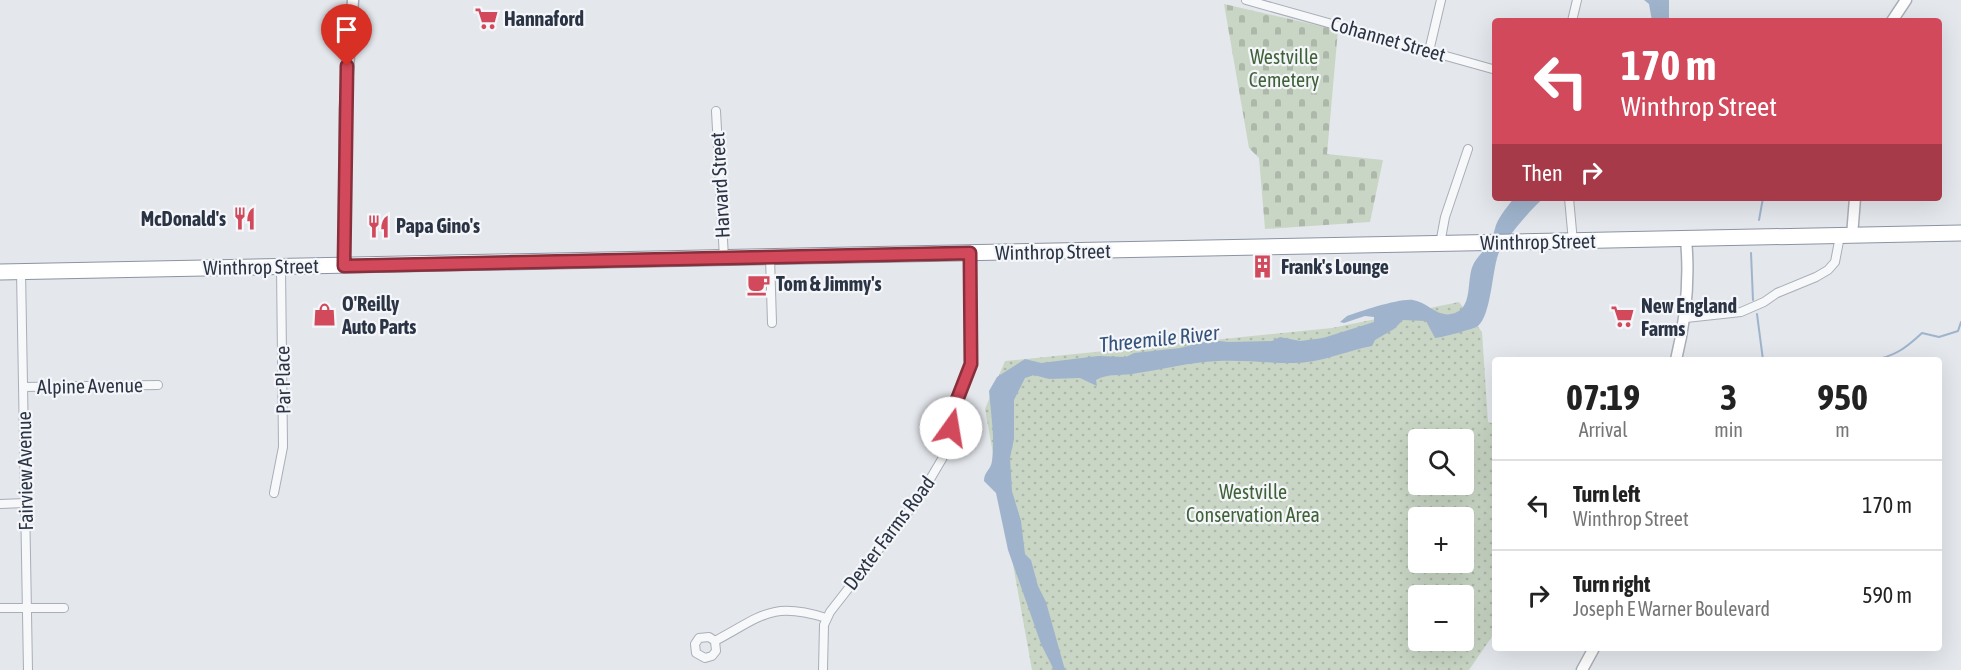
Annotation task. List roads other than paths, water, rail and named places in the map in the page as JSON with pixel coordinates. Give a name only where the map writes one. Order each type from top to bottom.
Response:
[{"type":"highway","name":"Winthrop Street","points":[[0,272],[1961,233]]},
{"type":"main road","points":[[344,266],[345,109],[353,0]]},
{"type":"main road","points":[[1894,18],[1906,0]]},
{"type":"main road","points":[[1846,236],[1854,201]]},
{"type":"main road","points":[[1677,357],[1686,318],[1689,266],[1686,240]]},
{"type":"main road","points":[[1582,670],[1592,651]]},
{"type":"street","name":"Cohannet Street","points":[[1246,0],[1492,69]]},
{"type":"street","points":[[1428,51],[1441,0]]},
{"type":"street","points":[[1573,18],[1577,0]]},
{"type":"street","name":"Harvard Street","points":[[716,111],[724,258]]},
{"type":"street","points":[[1440,244],[1468,148]]},
{"type":"street","points":[[1570,201],[1573,242]]},
{"type":"street","points":[[1686,318],[1741,312],[1764,302],[1777,293],[1816,277],[1828,270],[1835,262],[1846,236]]},
{"type":"street","name":"Dexter Farms Road","points":[[826,618],[919,498],[942,459],[957,400],[971,364],[970,253]]},
{"type":"street","points":[[770,257],[772,323]]},
{"type":"street","name":"Par Place","points":[[274,493],[283,447],[281,267]]},
{"type":"street","name":"Fairview Avenue","points":[[21,271],[28,670]]},
{"type":"street","name":"Alpine Avenue","points":[[23,387],[158,385]]},
{"type":"street","points":[[0,504],[25,503]]},
{"type":"street","points":[[0,608],[64,608]]},
{"type":"street","points":[[715,641],[774,611],[794,609],[826,618],[823,670]]},
{"type":"water","points":[[1644,0],[1669,0],[1669,18],[1651,18],[1649,4]]},
{"type":"water","points":[[1512,201],[1541,201],[1518,225],[1500,250],[1486,313],[1478,326],[1435,338],[1426,321],[1403,320],[1394,329],[1375,340],[1372,346],[1301,363],[1227,361],[1196,363],[1132,374],[1105,376],[1096,380],[1097,386],[1080,378],[1049,379],[1034,375],[1025,378],[1014,400],[1014,439],[1010,458],[1012,491],[1021,521],[1025,554],[1031,560],[1038,586],[1046,602],[1065,670],[1054,670],[1041,644],[1008,550],[996,493],[984,481],[993,452],[989,391],[997,377],[1025,359],[1041,363],[1098,356],[1126,357],[1134,353],[1180,348],[1212,340],[1272,341],[1280,337],[1300,341],[1323,338],[1374,322],[1374,317],[1365,316],[1344,323],[1340,322],[1347,316],[1399,301],[1418,301],[1441,313],[1451,314],[1463,307],[1468,293],[1471,270],[1492,237],[1500,218]]},
{"type":"waterway","points":[[1759,220],[1762,201]]},
{"type":"waterway","points":[[1751,253],[1753,300]]},
{"type":"waterway","points":[[1757,314],[1763,357]]},
{"type":"waterway","points":[[1887,357],[1911,343],[1922,333],[1939,337],[1958,331],[1961,322]]},
{"type":"place","name":"Hannaford","points":[[486,19]]},
{"type":"place","name":"McDonald's","points":[[244,219]]},
{"type":"place","name":"Papa Gino's","points":[[378,226]]},
{"type":"place","name":"Frank's Lounge","points":[[1263,267]]},
{"type":"place","name":"Tom & Jimmy's","points":[[758,284]]},
{"type":"place","name":"O'Reilly Auto Parts","points":[[324,315]]},
{"type":"place","name":"New England Farms","points":[[1623,317]]},
{"type":"park label","name":"Westville Cemetery","points":[[1284,68]]},
{"type":"park label","name":"Westville Conservation Area","points":[[1253,504]]},
{"type":"water label","name":"Threemile River","points":[[1159,339]]}]
